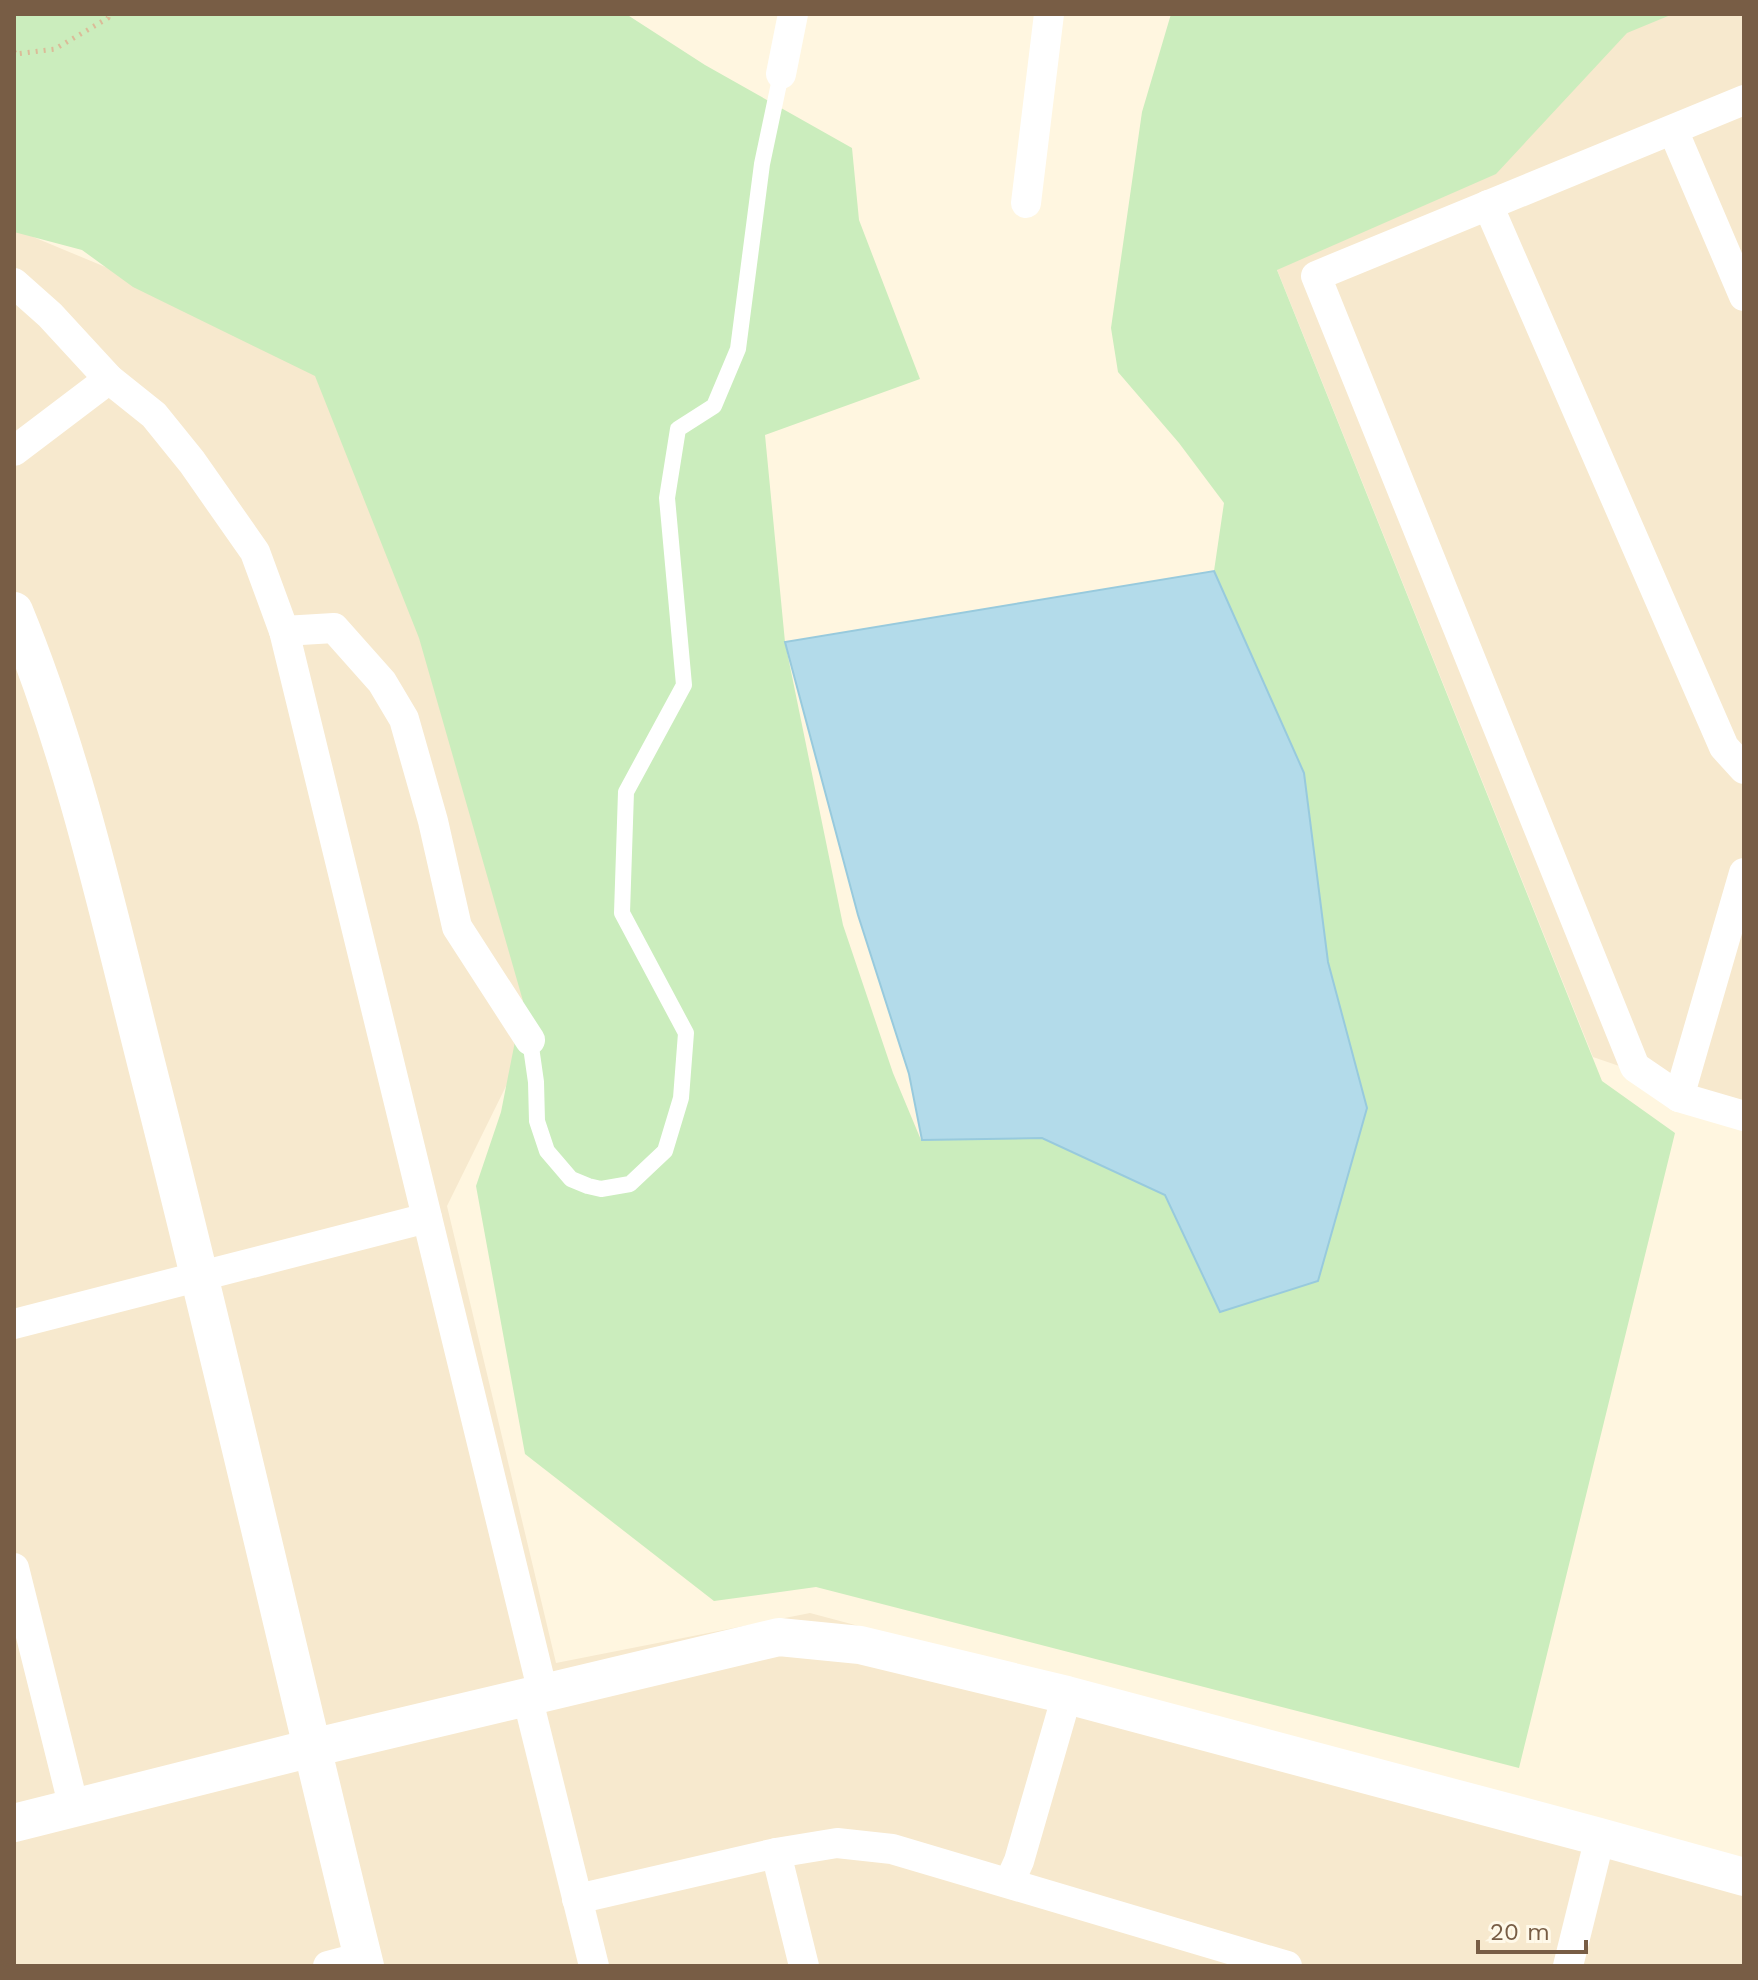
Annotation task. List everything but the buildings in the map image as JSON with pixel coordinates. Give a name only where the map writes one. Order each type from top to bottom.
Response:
[{"type":"street","points":[[781,74],[793,14]]},
{"type":"street","points":[[1026,203],[1049,14]]},
{"type":"street","points":[[1744,100],[1316,276],[1635,1067],[1679,1097],[1744,1116]]},
{"type":"street","points":[[1673,130],[1744,296]]},
{"type":"street","points":[[1488,205],[1724,747],[1744,769]]},
{"type":"street","points":[[14,283],[50,315],[109,379],[154,415],[192,462],[255,552],[284,631],[427,1218],[594,1966]]},
{"type":"street","points":[[14,451],[109,379]]},
{"type":"street","points":[[14,611],[36,665],[88,836],[200,1277],[312,1748],[351,1963]]},
{"type":"street","points":[[284,631],[334,628],[382,682],[404,719],[433,821],[457,927],[530,1040]]},
{"type":"street","points":[[1679,1097],[1744,873]]},
{"type":"street","points":[[14,1324],[427,1218]]},
{"type":"street","points":[[14,1568],[74,1808]]},
{"type":"street","points":[[14,1823],[312,1748],[779,1637],[860,1645],[1067,1695],[1744,1877]]},
{"type":"street","points":[[1009,1883],[1019,1861],[1067,1695]]},
{"type":"street","points":[[1568,1966],[1600,1837]]},
{"type":"street","points":[[577,1899],[776,1853],[837,1843],[892,1849],[1287,1966]]},
{"type":"street","points":[[776,1853],[804,1966]]},
{"type":"lane","points":[[530,1040],[537,1121],[547,1151],[571,1179],[588,1186],[601,1189],[630,1184],[665,1151],[681,1098],[686,1033],[622,913],[626,792],[684,685],[667,498],[675,443],[678,429],[714,406],[738,349],[762,164],[781,74]]},
{"type":"path","points":[[14,51],[15,54],[55,49],[108,18],[109,14]]},
{"type":"shaded area","points":[[1557,14],[1744,14],[1744,1109],[1593,1057],[1268,247]]},
{"type":"shaded area","points":[[14,229],[334,362],[547,1003],[447,1206],[556,1663],[810,1613],[1744,1862],[1744,1966],[14,1966]]},
{"type":"green space","points":[[14,14],[626,14],[705,65],[852,148],[859,220],[920,379],[765,435],[785,642],[843,925],[893,1073],[921,1140],[1042,1138],[1166,1195],[1220,1312],[1367,1107],[1328,962],[1304,773],[1214,571],[1224,503],[1179,443],[1118,372],[1111,328],[1142,112],[1171,14],[1673,14],[1627,33],[1496,174],[1277,270],[1602,1081],[1675,1133],[1519,1768],[816,1587],[714,1601],[525,1454],[476,1186],[501,1112],[523,1001],[419,638],[315,376],[133,287],[82,250],[14,232]]},
{"type":"water","points":[[1214,571],[1304,773],[1328,962],[1367,1108],[1318,1281],[1220,1312],[1165,1195],[1042,1138],[922,1140],[909,1074],[858,915],[785,642]]}]
